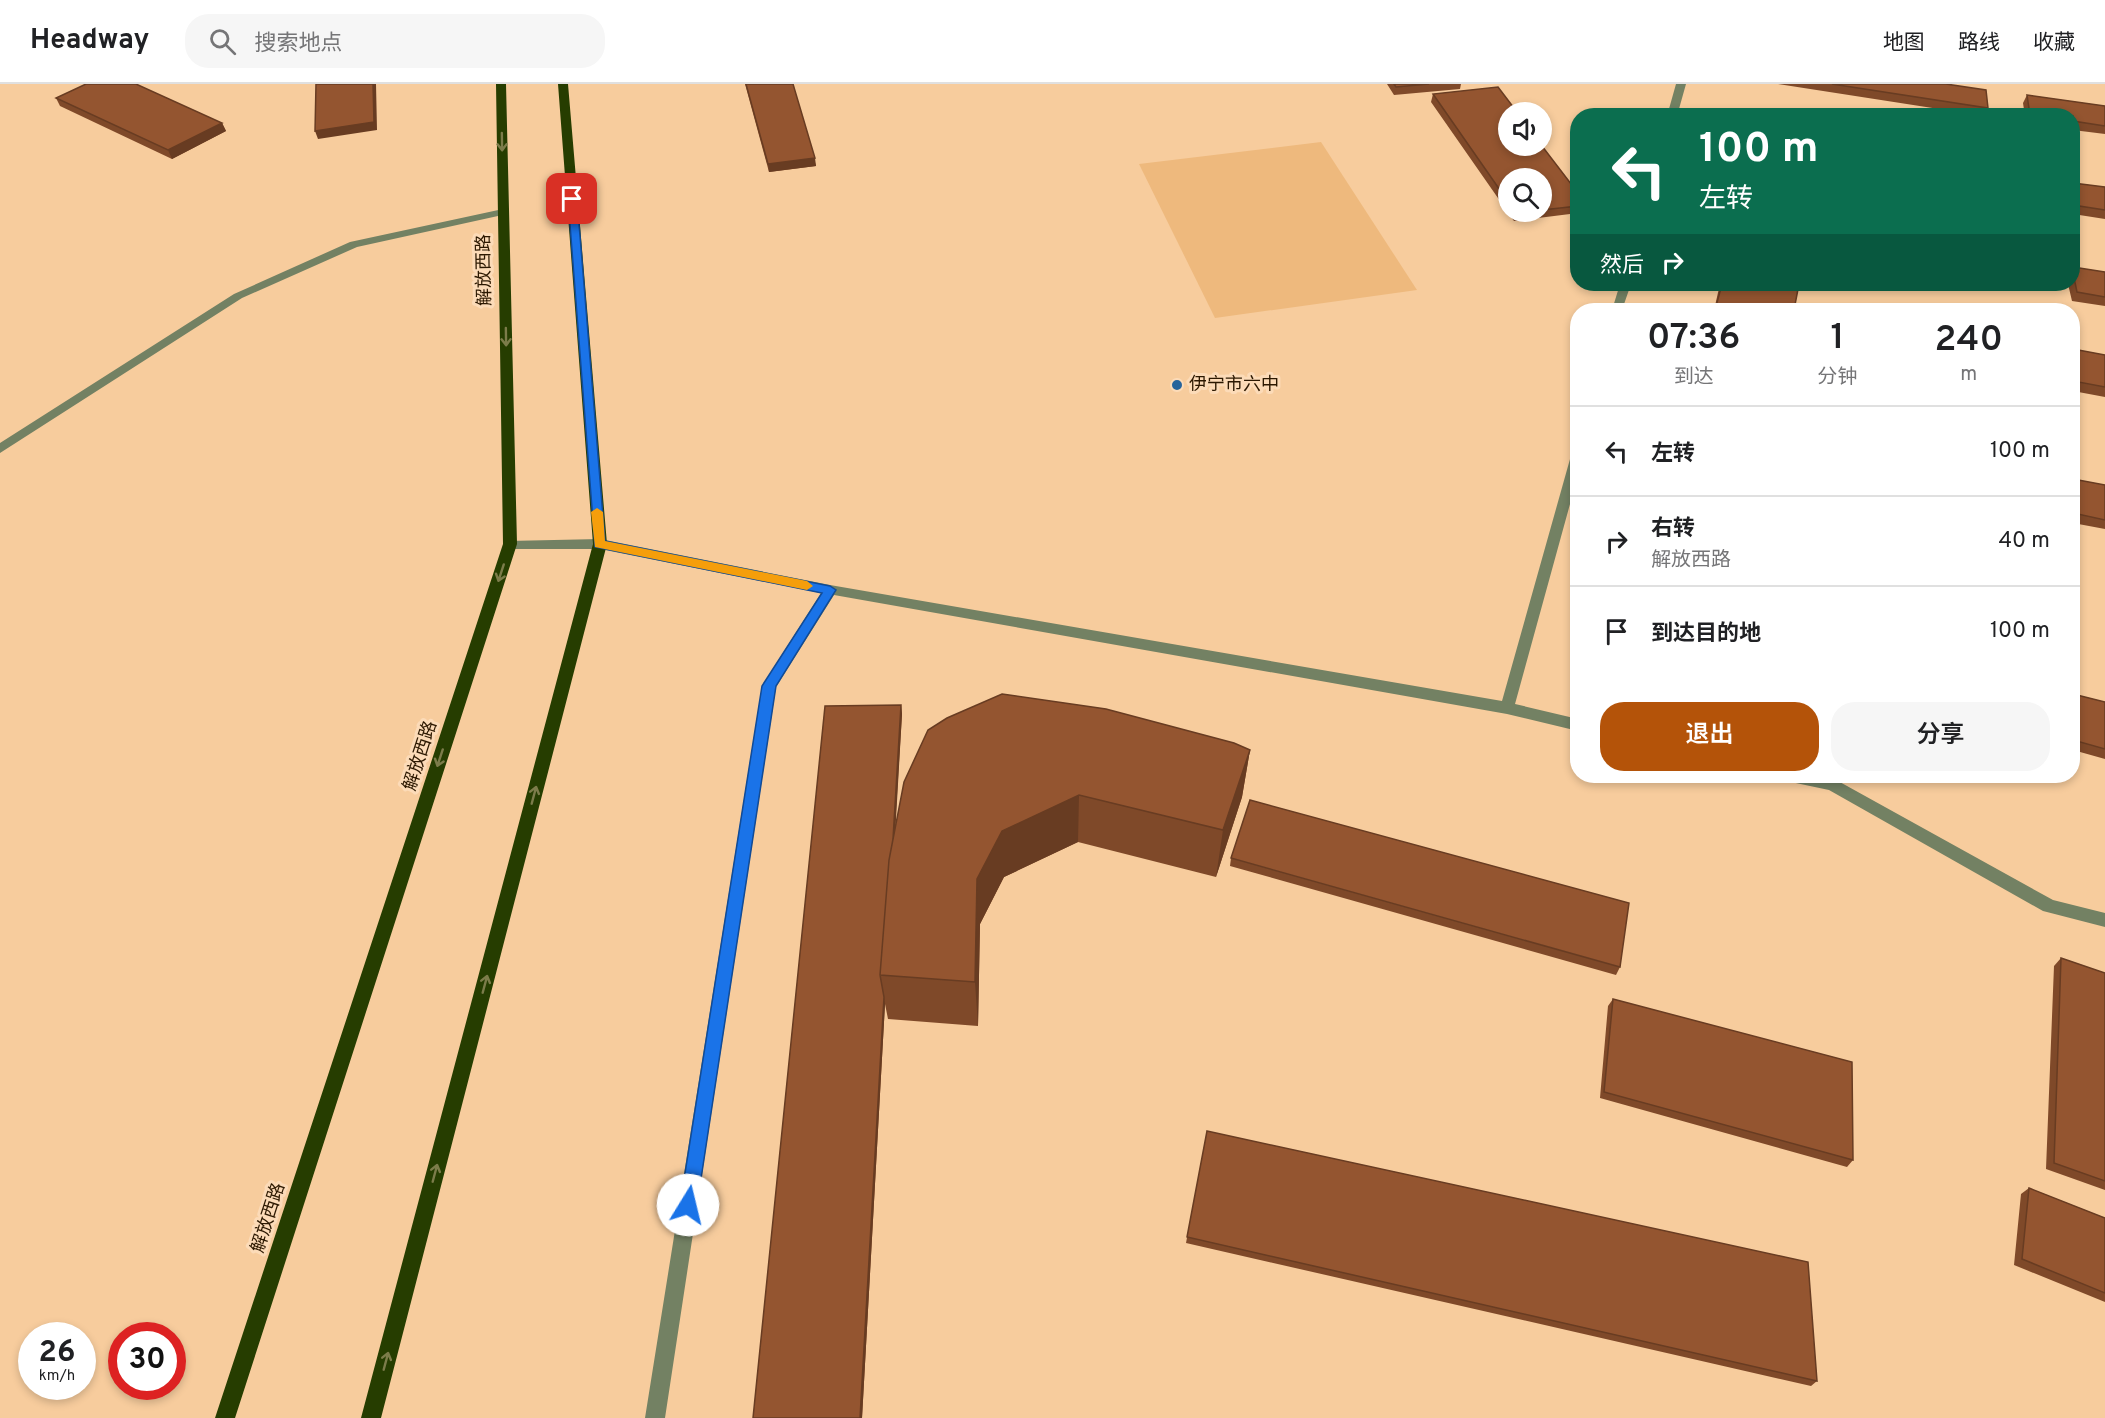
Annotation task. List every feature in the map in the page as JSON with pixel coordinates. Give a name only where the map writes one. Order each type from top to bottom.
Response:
[{"type":"main road","name":"解放西路","points":[[225,1418],[510,544],[501,84]]},
{"type":"main road","points":[[371,1418],[600,544],[563,84]]},
{"type":"street","points":[[1674,108],[1680,84]]},
{"type":"street","points":[[0,449],[238,296],[354,243],[503,212]]},
{"type":"street","points":[[1507,708],[1570,481]]},
{"type":"street","points":[[510,544],[600,544],[830,590],[1507,708],[1570,723]]},
{"type":"street","points":[[656,1418],[769,686],[830,590]]},
{"type":"street","points":[[1824,783],[1833,785],[2049,906],[2105,920]]},
{"type":"shaded area","points":[[1321,142],[1417,290],[1215,318],[1139,164]]},
{"type":"building","points":[[86,84],[136,84],[222,123],[168,150],[56,98]]},
{"type":"building","points":[[316,84],[373,84],[374,122],[315,131]]},
{"type":"building","points":[[746,84],[793,84],[815,158],[768,164]]},
{"type":"building","points":[[1394,84],[1429,84],[1396,87]]},
{"type":"building","points":[[1832,84],[1946,84],[1986,90],[1988,108]]},
{"type":"building","points":[[1498,87],[1509,102],[1498,102],[1498,156],[1550,156],[1570,183],[1570,207],[1552,209],[1552,168],[1498,168],[1498,187],[1433,94]]},
{"type":"building","points":[[2027,95],[2105,106],[2105,126],[2080,122],[2080,108],[2029,108]]},
{"type":"building","points":[[2080,184],[2105,187],[2105,210],[2080,206]]},
{"type":"building","points":[[2080,268],[2105,272],[2105,297],[2077,292],[2080,291]]},
{"type":"building","points":[[1720,291],[1798,291],[1795,303],[1717,303]]},
{"type":"building","points":[[2080,350],[2105,355],[2105,387],[2080,382]]},
{"type":"building","points":[[2080,480],[2105,485],[2105,520],[2080,515]]},
{"type":"building","points":[[1002,694],[1106,709],[1234,743],[1250,750],[1223,830],[1079,795],[1002,831],[977,879],[975,982],[880,975],[889,860],[904,782],[928,730],[947,718]]},
{"type":"building","points":[[2080,696],[2105,702],[2105,749],[2080,742]]},
{"type":"building","points":[[901,705],[893,839],[889,860],[880,975],[884,997],[860,1418],[753,1418],[825,706]]},
{"type":"building","points":[[1250,800],[1629,903],[1620,967],[1231,858]]},
{"type":"building","points":[[2061,958],[2105,973],[2105,1181],[2054,1163]]},
{"type":"building","points":[[1613,999],[1852,1062],[1853,1160],[1604,1092]]},
{"type":"building","points":[[1207,1131],[1808,1262],[1817,1381],[1187,1237]]},
{"type":"building","points":[[2029,1188],[2105,1218],[2105,1293],[2022,1259]]},
{"type":"slow traffic","points":[[597,512],[600,544],[807,586]]},
{"type":"place","name":"伊宁市六中","points":[[1177,385]]},
{"type":"route","points":[[572,199],[600,544],[830,590],[769,686],[688,1205]]}]
